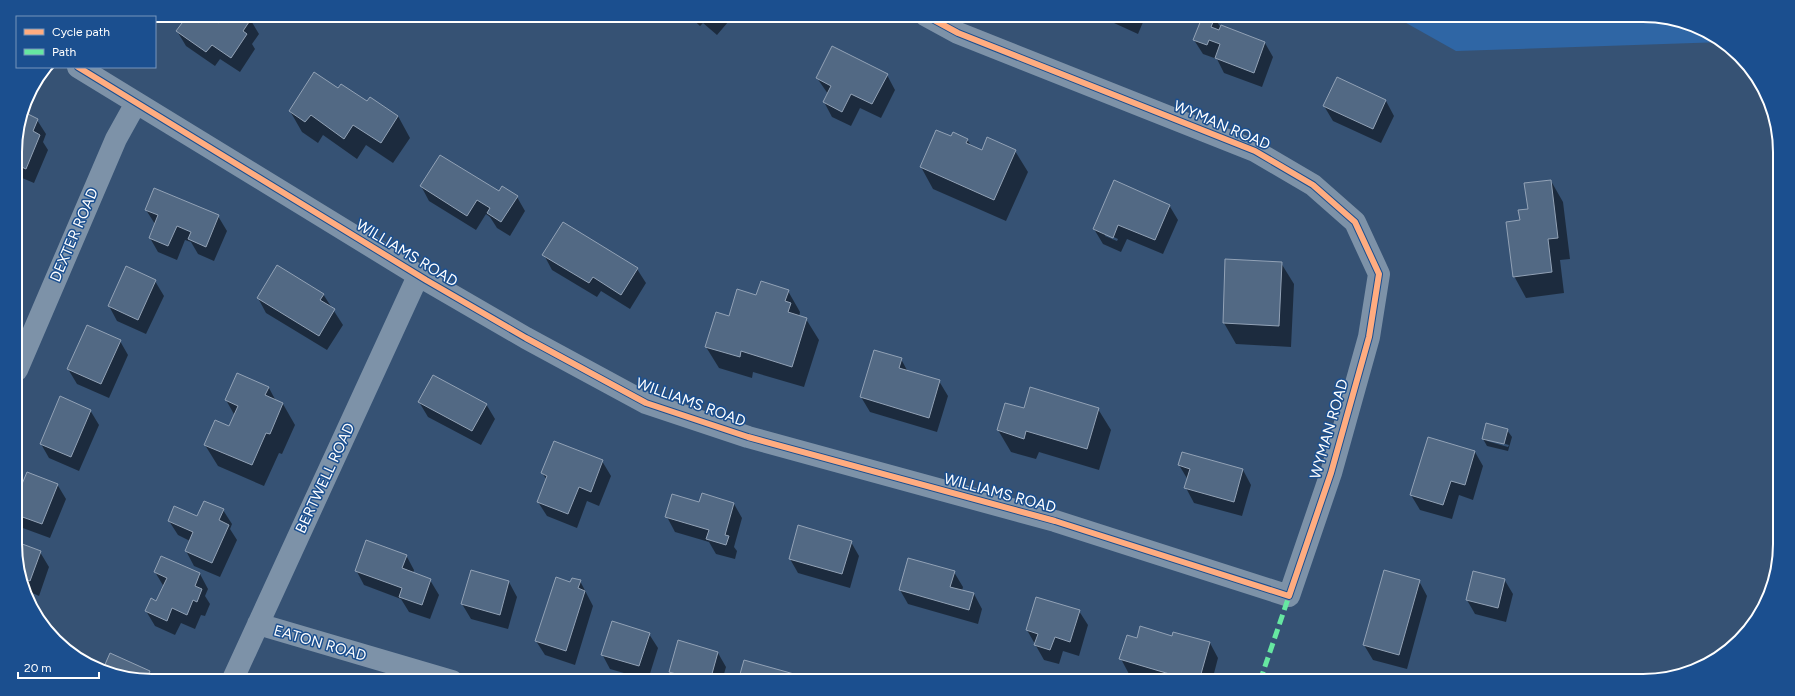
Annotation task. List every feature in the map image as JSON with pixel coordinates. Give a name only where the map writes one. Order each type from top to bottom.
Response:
[{"type":"street","name":"WYMAN ROAD","points":[[939,22],[958,32],[1255,151],[1313,185],[1355,222],[1379,274],[1369,336],[1331,473],[1289,596]]},
{"type":"street","name":"WILLIAMS ROAD","points":[[80,68],[418,276],[526,338],[646,403],[748,437],[1054,521],[1289,596]]},
{"type":"street","name":"DEXTER ROAD","points":[[22,356],[116,139],[136,103]]},
{"type":"street","name":"BERTWELL ROAD","points":[[235,674],[418,276]]},
{"type":"street","name":"EATON ROAD","points":[[258,624],[428,674]]},
{"type":"shaded area","points":[[1404,22],[1660,23],[1685,29],[1700,35],[1712,42],[1456,51]]},
{"type":"building","points":[[183,22],[249,22],[243,31],[247,34],[231,58],[212,45],[206,52],[176,31]]},
{"type":"building","points":[[1200,22],[1213,22],[1211,27],[1219,30],[1221,25],[1265,42],[1254,73],[1215,58],[1220,44],[1209,40],[1207,45],[1193,40]]},
{"type":"building","points":[[832,46],[888,74],[872,104],[851,94],[842,112],[823,102],[831,86],[816,78]]},
{"type":"building","points":[[314,72],[338,88],[341,84],[367,101],[370,97],[398,116],[381,143],[353,125],[344,139],[311,115],[305,122],[289,111]]},
{"type":"building","points":[[1337,77],[1386,100],[1373,129],[1323,106]]},
{"type":"building","points":[[28,114],[38,119],[33,131],[40,135],[26,169],[22,167],[22,144]]},
{"type":"building","points":[[936,130],[951,136],[953,132],[968,139],[966,143],[982,150],[987,137],[1016,150],[994,200],[920,167]]},
{"type":"building","points":[[440,155],[499,191],[502,186],[518,196],[501,222],[487,213],[490,208],[477,200],[467,216],[420,186]]},
{"type":"building","points":[[1114,180],[1170,205],[1155,240],[1118,225],[1113,238],[1093,229]]},
{"type":"building","points":[[1551,180],[1558,238],[1548,239],[1552,272],[1513,277],[1506,222],[1520,220],[1518,210],[1528,209],[1524,183]]},
{"type":"building","points":[[154,188],[219,215],[206,247],[188,239],[191,232],[177,226],[168,246],[149,238],[158,215],[145,210]]},
{"type":"building","points":[[563,222],[638,268],[621,295],[593,277],[589,283],[542,255]]},
{"type":"building","points":[[1225,259],[1282,262],[1279,326],[1223,323]]},
{"type":"building","points":[[277,265],[324,294],[320,300],[335,309],[319,336],[257,298]]},
{"type":"building","points":[[126,266],[156,280],[138,320],[108,306]]},
{"type":"building","points":[[761,281],[789,290],[785,301],[791,303],[788,312],[807,318],[792,367],[741,351],[740,357],[705,347],[716,312],[729,316],[737,289],[756,295]]},
{"type":"building","points":[[87,325],[121,340],[101,384],[67,369]]},
{"type":"building","points":[[874,350],[902,358],[899,368],[940,380],[929,418],[860,397]]},
{"type":"building","points":[[237,373],[269,387],[265,395],[283,403],[270,434],[266,433],[252,465],[204,445],[215,420],[229,426],[238,406],[225,400]]},
{"type":"building","points":[[433,375],[487,404],[472,431],[418,402]]},
{"type":"building","points":[[1030,387],[1099,408],[1087,449],[1026,431],[1024,439],[997,430],[1005,403],[1024,408]]},
{"type":"building","points":[[60,396],[91,410],[71,457],[40,444]]},
{"type":"building","points":[[1486,423],[1508,429],[1504,444],[1482,439]]},
{"type":"building","points":[[1428,437],[1475,451],[1465,485],[1451,481],[1443,505],[1410,495]]},
{"type":"building","points":[[554,441],[603,460],[591,492],[579,487],[568,514],[537,502],[547,476],[541,473]]},
{"type":"building","points":[[1182,452],[1243,469],[1234,502],[1184,488],[1190,469],[1178,465]]},
{"type":"building","points":[[27,472],[58,484],[42,524],[22,517],[22,484]]},
{"type":"building","points":[[702,493],[734,503],[725,535],[729,536],[726,545],[706,539],[709,530],[665,517],[672,494],[699,502]]},
{"type":"building","points":[[204,501],[224,509],[219,520],[229,525],[212,563],[185,551],[193,532],[168,521],[174,506],[197,516]]},
{"type":"building","points":[[798,525],[852,541],[842,574],[789,559]]},
{"type":"building","points":[[366,540],[407,555],[402,568],[431,579],[422,605],[399,597],[402,588],[355,571]]},
{"type":"building","points":[[22,544],[41,551],[30,581],[28,580],[23,561]]},
{"type":"building","points":[[161,556],[200,573],[195,586],[202,589],[197,602],[193,600],[187,615],[172,608],[167,621],[145,611],[151,598],[156,601],[167,578],[154,572]]},
{"type":"building","points":[[908,558],[955,571],[950,587],[974,593],[969,610],[899,590]]},
{"type":"building","points":[[471,570],[509,581],[500,615],[461,604]]},
{"type":"building","points":[[1384,570],[1420,580],[1399,655],[1363,645]]},
{"type":"building","points":[[1473,571],[1505,579],[1498,608],[1466,600]]},
{"type":"building","points":[[556,577],[570,582],[572,578],[581,580],[578,588],[585,591],[566,651],[535,641]]},
{"type":"building","points":[[1036,597],[1080,610],[1070,642],[1055,637],[1050,650],[1034,645],[1038,634],[1026,630]]},
{"type":"building","points":[[612,621],[650,633],[639,666],[601,655]]},
{"type":"building","points":[[1140,626],[1172,636],[1173,632],[1210,642],[1201,674],[1169,674],[1119,659],[1127,635],[1137,638]]},
{"type":"building","points":[[678,640],[718,652],[712,674],[676,674],[669,672]]},
{"type":"building","points":[[110,653],[150,671],[149,674],[144,674],[105,665]]},
{"type":"building","points":[[744,660],[794,674],[740,674]]},
{"type":"marked path","points":[[1262,674],[1289,596]]},
{"type":"cycle path","points":[[80,68],[426,280],[526,338],[646,403],[748,437],[1055,521],[1289,596],[1331,473],[1369,337],[1379,274],[1355,222],[1313,185],[1255,151],[958,33],[938,22]]}]
